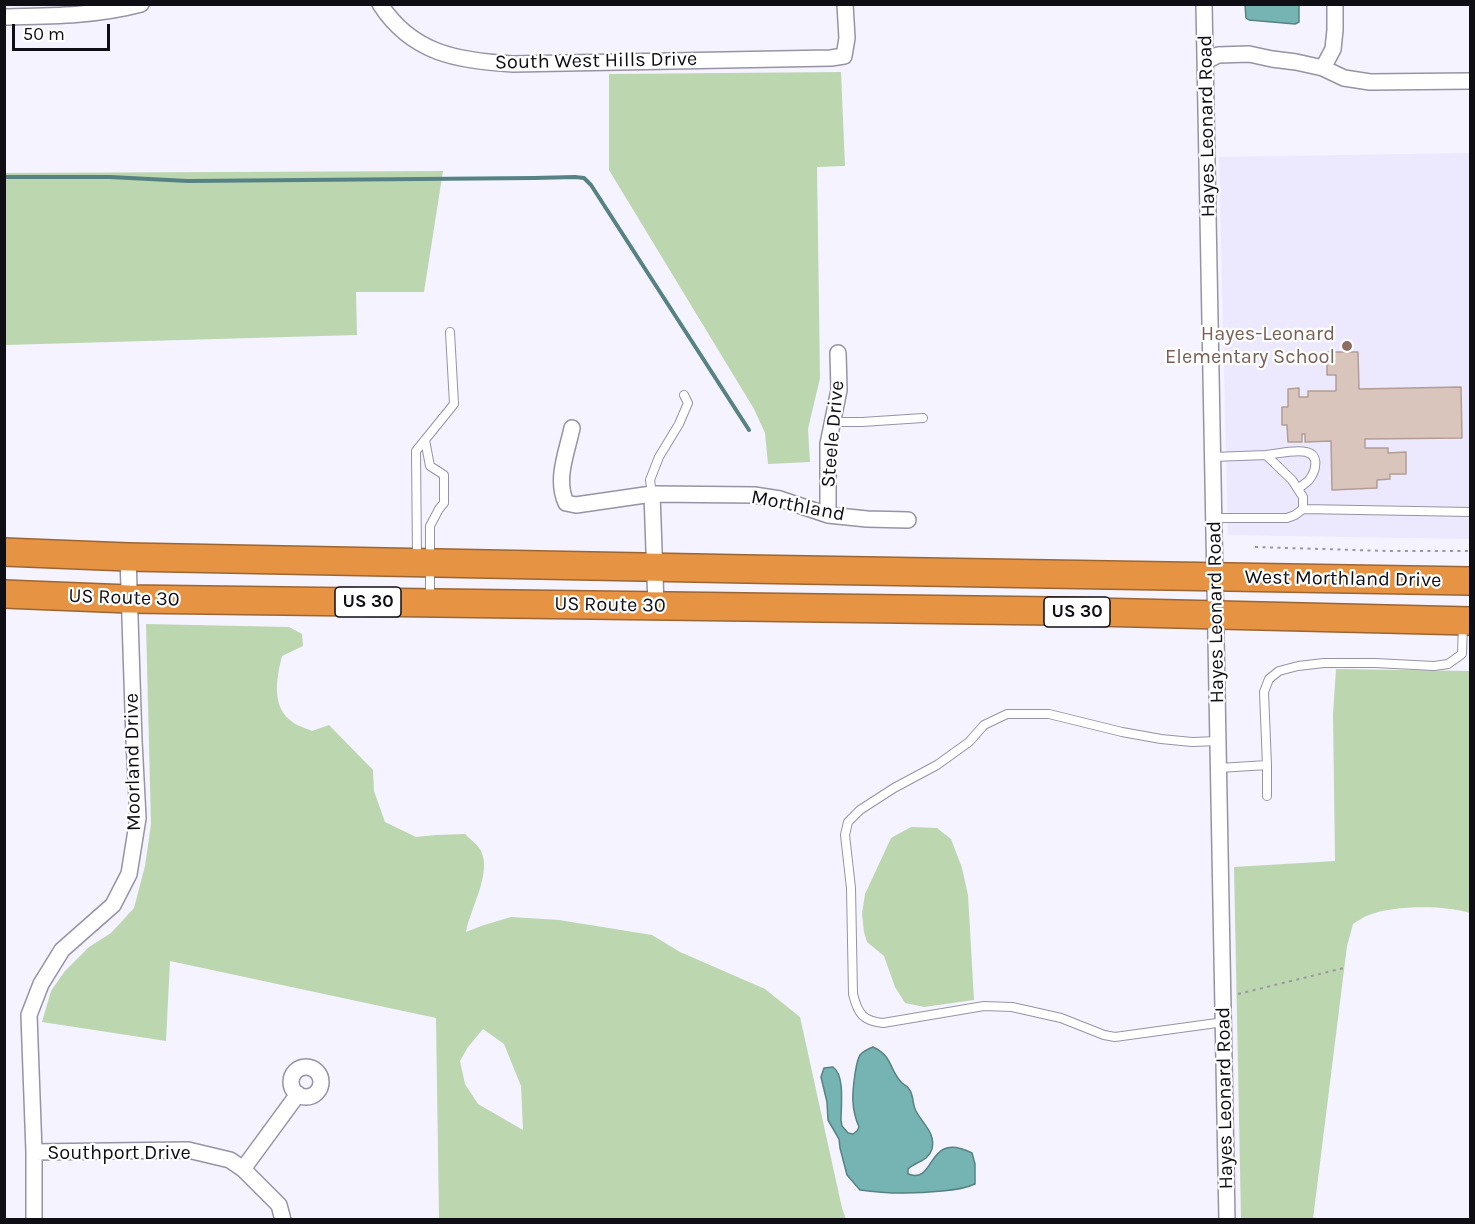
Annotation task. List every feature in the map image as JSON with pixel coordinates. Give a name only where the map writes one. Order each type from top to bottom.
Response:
[{"type":"highway","name":"US Route 30","points":[[4,552],[128,557]]},
{"type":"highway","name":"US 30","points":[[128,557],[1215,578]]},
{"type":"highway","name":"West Morthland Drive","points":[[1215,578],[1470,581]]},
{"type":"highway","name":"US Route 30","points":[[4,594],[129,599],[1216,615]]},
{"type":"highway","name":"West Morthland Drive","points":[[1216,615],[1467,621]]},
{"type":"street","points":[[4,17],[99,13],[141,4]]},
{"type":"street","name":"South West Hills Drive","points":[[380,4],[400,29],[420,44],[439,53],[459,59],[513,64],[844,56],[847,38],[845,4]]},
{"type":"street","name":"Hayes Leonard Road","points":[[1204,4],[1227,1220]]},
{"type":"street","points":[[1323,68],[1333,49],[1335,4]]},
{"type":"street","points":[[1206,61],[1218,55],[1249,54],[1323,68],[1344,78],[1370,82],[1470,81]]},
{"type":"street","name":"Steele Drive","points":[[828,515],[828,444],[839,390],[838,353]]},
{"type":"street","name":"Morthland","points":[[572,428],[560,481],[566,503],[576,505],[652,494],[754,495],[780,499],[828,515],[908,520]]},
{"type":"street","points":[[652,494],[656,606]]},
{"type":"street","name":"Moorland Drive","points":[[34,1220],[29,1016],[41,984],[62,950],[113,905],[129,874],[138,818],[128,557]]},
{"type":"street","points":[[243,1169],[297,1094]]},
{"type":"street","name":"Southport Drive","points":[[34,1152],[188,1150],[230,1160],[243,1169],[279,1205],[283,1220]]},
{"type":"lane","points":[[429,603],[416,451],[454,404],[450,332]]},
{"type":"lane","points":[[652,494],[650,480],[659,457],[688,404],[684,395]]},
{"type":"lane","points":[[832,422],[923,418]]},
{"type":"lane","points":[[424,563],[430,526],[444,503],[444,475],[430,466],[425,440]]},
{"type":"lane","points":[[1213,457],[1306,451],[1316,459],[1314,473],[1298,489]]},
{"type":"lane","points":[[1266,455],[1292,480],[1303,497],[1303,509]]},
{"type":"lane","points":[[1214,518],[1287,518],[1303,509],[1470,512]]},
{"type":"lane","points":[[1268,795],[1264,692],[1269,679],[1278,671],[1324,663],[1434,666],[1448,664],[1462,654],[1467,621]]},
{"type":"lane","points":[[1218,741],[1192,742],[1161,739],[1049,714],[1007,714],[984,725],[969,742],[938,765],[894,788],[860,810],[848,822],[845,835],[851,888],[853,994],[856,1007],[870,1022],[883,1023],[984,1006],[1012,1007],[1061,1018],[1115,1037],[1224,1022]]},
{"type":"lane","points":[[1219,768],[1267,765]]},
{"type":"path","points":[[1256,547],[1470,551]]},
{"type":"path","points":[[1223,997],[1344,968]]},
{"type":"shaded area","points":[[1245,5],[1299,5],[1299,22],[1295,24],[1249,20],[1246,18]]},
{"type":"shaded area","points":[[841,72],[845,166],[817,167],[820,378],[808,429],[810,462],[768,464],[765,433],[754,409],[609,170],[609,74]]},
{"type":"shaded area","name":"Hayes-Leonard Elementary School","points":[[1470,153],[1470,539],[1228,535],[1219,157]]},
{"type":"shaded area","points":[[443,171],[424,292],[356,292],[357,335],[5,345],[5,173]]},
{"type":"shaded area","points":[[146,624],[289,627],[302,634],[303,646],[282,656],[280,664],[277,690],[284,714],[290,720],[312,731],[329,725],[373,770],[374,791],[385,822],[416,837],[465,834],[478,847],[484,860],[484,870],[466,932],[511,917],[559,920],[652,935],[680,952],[765,989],[800,1017],[846,1219],[439,1219],[436,1018],[170,961],[166,1041],[42,1022],[51,991],[65,971],[89,947],[111,933],[134,908],[145,866],[151,824]],"holes":[[[483,1029],[504,1044],[521,1086],[523,1130],[478,1104],[465,1084],[460,1061]]]},
{"type":"shaded area","points":[[1336,669],[1470,671],[1470,913],[1419,907],[1391,909],[1365,917],[1353,924],[1347,946],[1313,1219],[1241,1219],[1234,867],[1335,861],[1333,714]]},
{"type":"shaded area","points":[[911,827],[937,828],[951,839],[962,868],[968,895],[974,1000],[924,1007],[905,1003],[895,987],[884,956],[867,942],[862,914],[865,894],[891,838]]},
{"type":"shaded area","points":[[873,1047],[888,1059],[898,1078],[911,1091],[916,1111],[932,1138],[930,1153],[925,1159],[908,1169],[908,1174],[917,1175],[924,1172],[939,1152],[946,1148],[957,1148],[972,1153],[975,1164],[975,1184],[959,1189],[932,1192],[880,1192],[860,1190],[847,1175],[839,1139],[828,1120],[827,1102],[821,1077],[824,1068],[833,1067],[837,1071],[841,1084],[842,1126],[848,1133],[853,1134],[859,1127],[853,1101],[857,1064],[861,1054]]},
{"type":"building","name":"Hayes-Leonard Elementary School","points":[[1327,352],[1358,352],[1359,389],[1461,387],[1462,438],[1365,439],[1365,448],[1388,448],[1388,453],[1406,452],[1406,474],[1390,474],[1390,479],[1377,480],[1377,488],[1332,490],[1331,441],[1305,442],[1305,434],[1302,434],[1302,442],[1288,442],[1287,425],[1282,425],[1282,407],[1288,407],[1288,389],[1299,388],[1299,397],[1308,397],[1308,391],[1336,391],[1336,375],[1327,375]]},
{"type":"waterway","points":[[4,177],[110,177],[188,181],[584,178],[591,185],[749,430]]},
{"type":"place","name":"Hayes-Leonard Elementary School","points":[[1347,346]]}]
